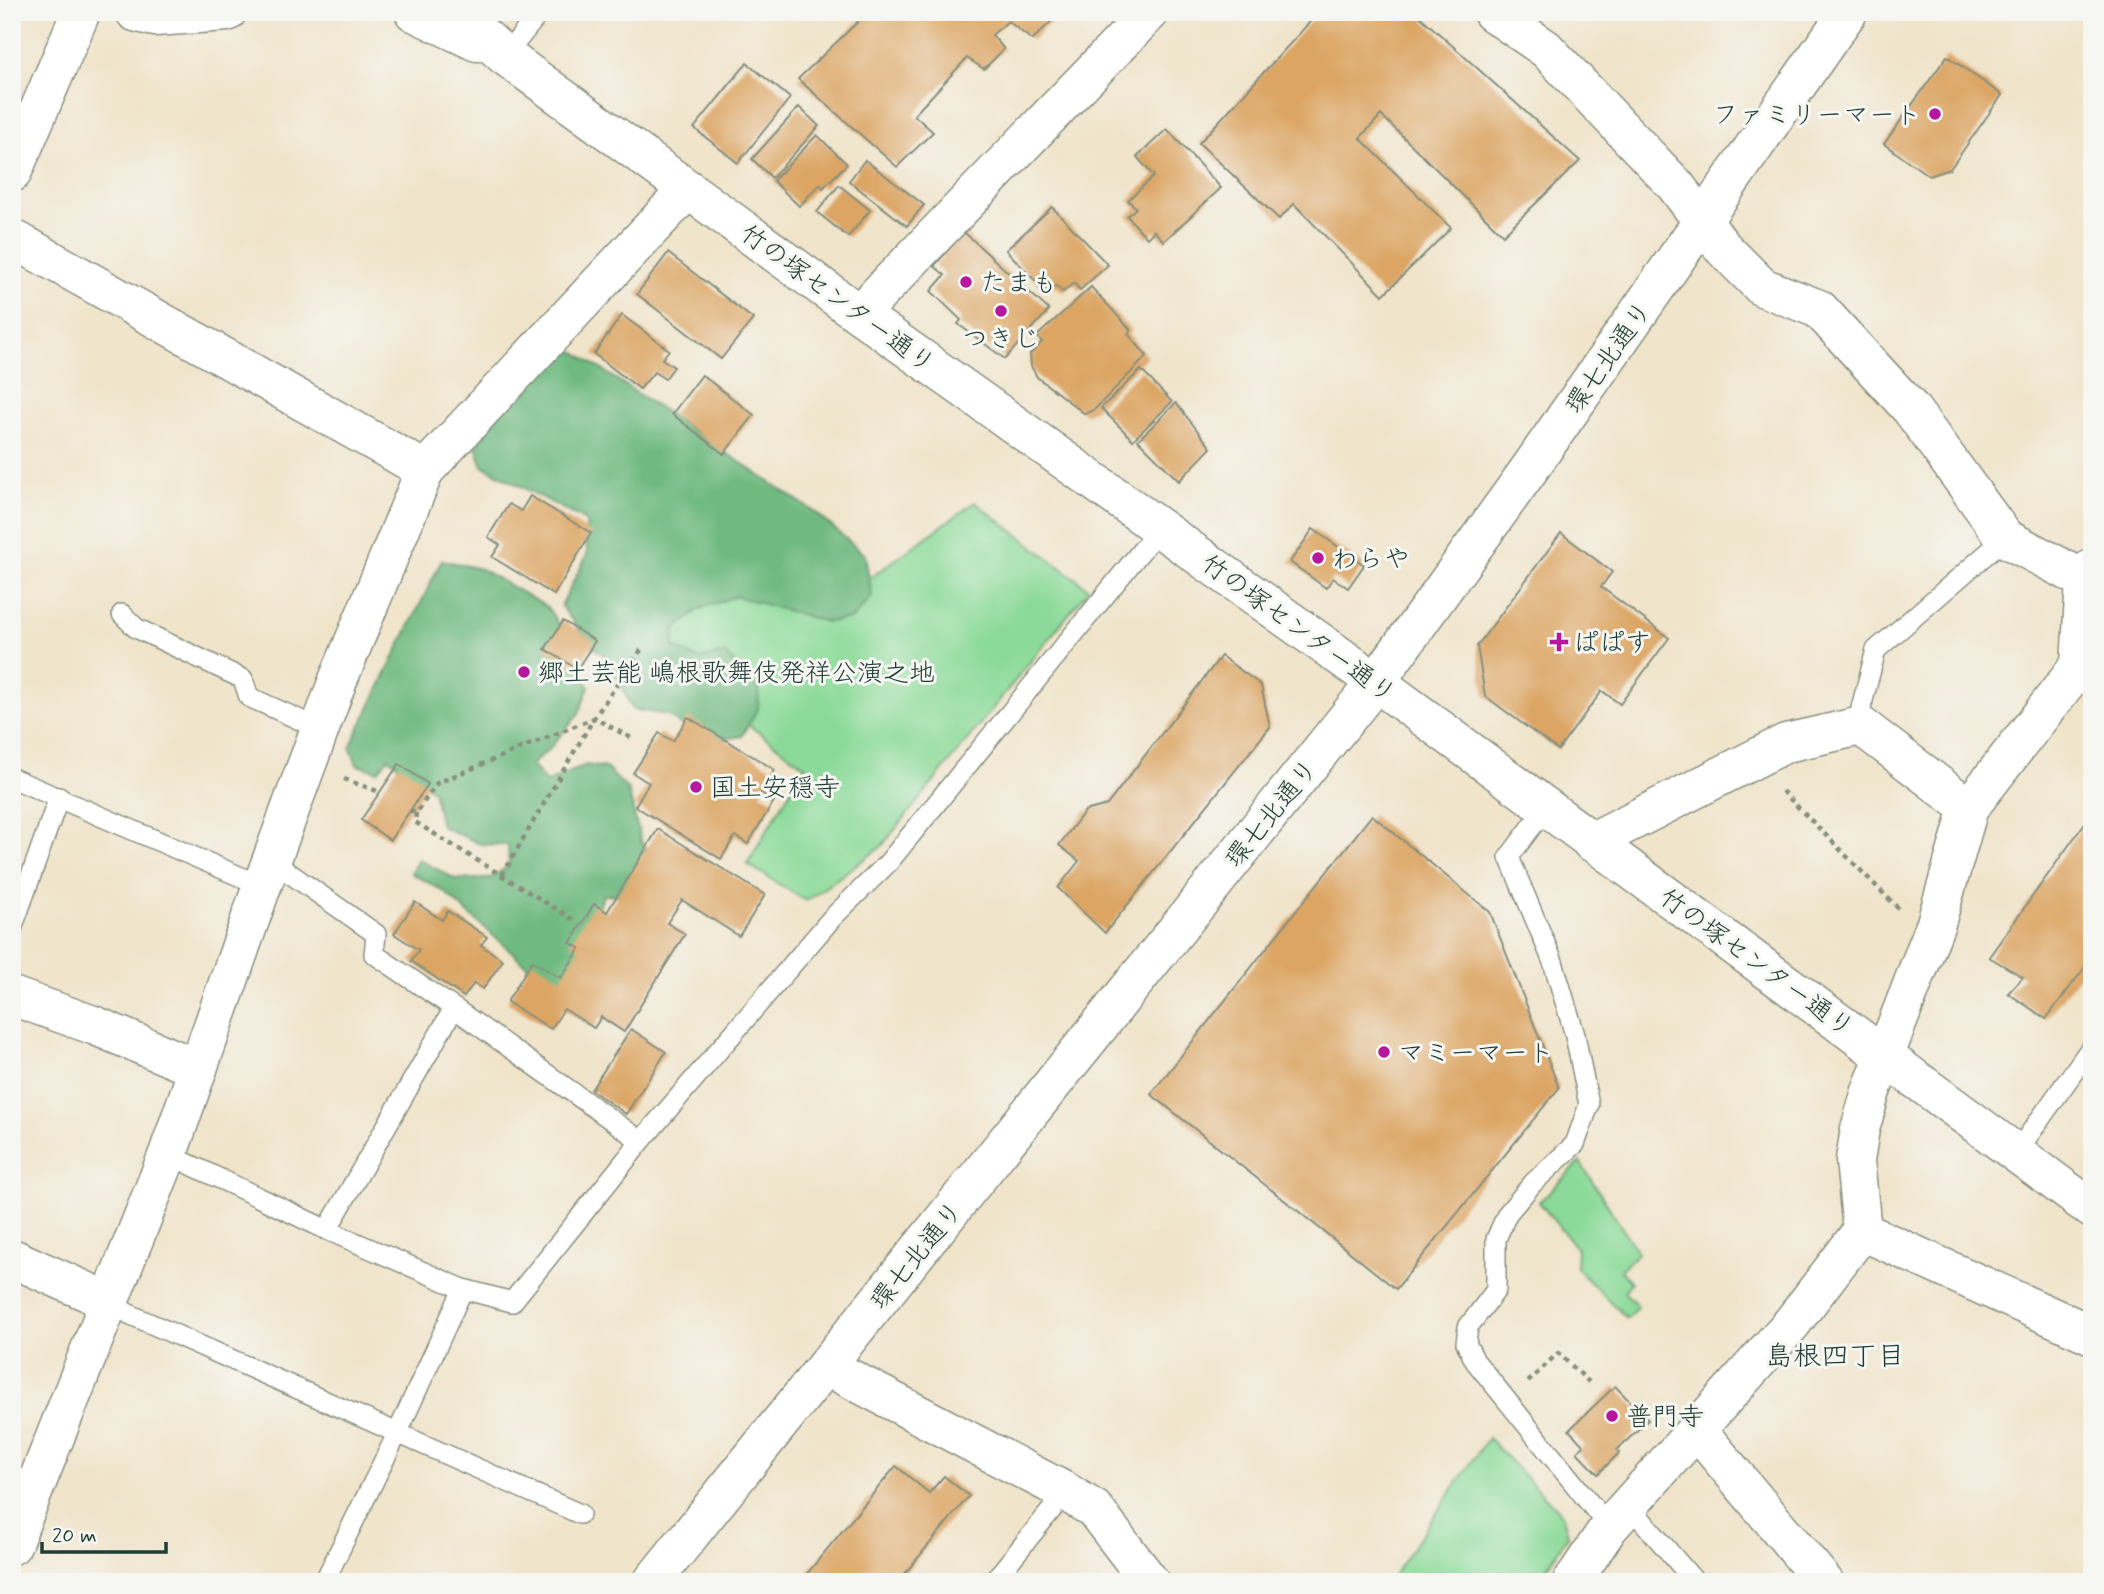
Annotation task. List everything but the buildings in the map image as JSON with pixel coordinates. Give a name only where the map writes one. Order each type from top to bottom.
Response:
[{"type":"street","points":[[12,173],[81,12]]},
{"type":"street","points":[[135,12],[155,17],[227,12]]},
{"type":"street","name":"竹の塚センター通り","points":[[414,12],[503,55]]},
{"type":"street","name":"竹の塚センター通り","points":[[456,12],[503,55],[859,314],[1376,682],[2092,1209]]},
{"type":"street","points":[[859,314],[1150,12]]},
{"type":"street","points":[[1492,12],[1546,49],[1676,186],[1723,248],[1762,287],[1819,309],[1911,410],[2005,538],[2088,574],[2086,667],[1969,808],[1929,939],[1871,1091],[1860,1129],[1855,1160],[1862,1231],[1792,1323],[1618,1515],[1572,1582]]},
{"type":"street","name":"環七北通り","points":[[652,1582],[1376,682],[1849,12]]},
{"type":"street","points":[[12,1545],[168,1154],[320,729],[425,470],[688,189]]},
{"type":"street","points":[[12,238],[425,470]]},
{"type":"street","points":[[1591,842],[1786,743],[1861,726],[1969,808]]},
{"type":"street","points":[[12,996],[96,1026],[198,1069]]},
{"type":"street","points":[[1862,1231],[2092,1335]]},
{"type":"street","points":[[12,1258],[110,1301]]},
{"type":"street","points":[[827,1366],[1066,1492],[1094,1510],[1150,1582]]},
{"type":"street","points":[[1696,1430],[1824,1582]]},
{"type":"lane","points":[[503,55],[540,12]]},
{"type":"lane","points":[[168,1154],[327,1230],[463,1289],[512,1302],[640,1142],[832,918],[888,863],[1159,529]]},
{"type":"lane","points":[[1861,726],[1861,708],[1876,650],[2005,538]]},
{"type":"lane","points":[[122,614],[136,628],[243,679],[249,697],[320,729]]},
{"type":"lane","points":[[12,778],[267,874],[376,934],[374,954],[640,1142]]},
{"type":"lane","points":[[12,929],[59,797]]},
{"type":"lane","points":[[1545,808],[1509,857],[1553,962],[1575,1035],[1589,1105],[1575,1144],[1533,1183],[1507,1214],[1496,1239],[1496,1290],[1468,1327],[1466,1343],[1508,1403],[1618,1515],[1695,1582]]},
{"type":"lane","points":[[327,1230],[454,1008]]},
{"type":"lane","points":[[2016,1153],[2092,1046]]},
{"type":"lane","points":[[324,1582],[397,1434],[463,1289]]},
{"type":"lane","points":[[110,1301],[129,1314],[580,1514]]},
{"type":"lane","points":[[993,1582],[1066,1492]]},
{"type":"path","points":[[502,876],[594,718],[643,647]]},
{"type":"path","points":[[594,718],[635,740]]},
{"type":"path","points":[[574,920],[415,822],[416,813],[438,783],[594,718]]},
{"type":"path","points":[[1752,761],[1929,939]]},
{"type":"path","points":[[410,810],[416,813]]},
{"type":"path","points":[[1508,1403],[1558,1353],[1589,1382]]},
{"type":"green space","points":[[556,350],[574,351],[816,513],[865,555],[872,596],[852,619],[827,622],[736,596],[699,609],[675,630],[674,647],[698,659],[725,653],[759,690],[758,708],[742,736],[705,742],[667,715],[632,709],[609,659],[592,646],[561,606],[587,555],[586,521],[483,466],[476,447],[492,421]]},
{"type":"green space","points":[[975,502],[1089,589],[881,847],[806,901],[747,864],[805,766],[653,656],[707,565],[867,580]]},
{"type":"green space","points":[[442,560],[481,569],[547,607],[560,626],[589,687],[578,715],[549,749],[531,765],[546,783],[586,765],[606,768],[628,790],[641,841],[655,862],[635,894],[603,895],[584,961],[550,986],[442,890],[411,873],[418,859],[455,879],[489,879],[509,866],[508,845],[480,844],[441,826],[433,790],[388,758],[378,771],[357,765],[350,747]]},
{"type":"green space","points":[[1580,1162],[1638,1253],[1620,1270],[1631,1282],[1624,1292],[1638,1306],[1627,1318],[1576,1268],[1577,1249],[1539,1202]]},
{"type":"green space","points":[[1488,1438],[1563,1516],[1568,1535],[1538,1582],[1389,1582]]},
{"type":"place","name":"ファミリーマート","points":[[1935,114]]},
{"type":"place","name":"たまも","points":[[966,282]]},
{"type":"place","name":"つきじ","points":[[1001,311]]},
{"type":"place","name":"わらや","points":[[1318,558]]},
{"type":"place","name":"ぱぱす","points":[[1559,642]]},
{"type":"place","name":"郷土芸能 嶋根歌舞伎発祥公演之地","points":[[524,672]]},
{"type":"place","name":"国土安穏寺","points":[[696,787]]},
{"type":"place","name":"マミーマート","points":[[1384,1052]]},
{"type":"place","name":"普門寺","points":[[1612,1416]]},
{"type":"district","name":"島根四丁目","points":[[1835,1355]]}]
